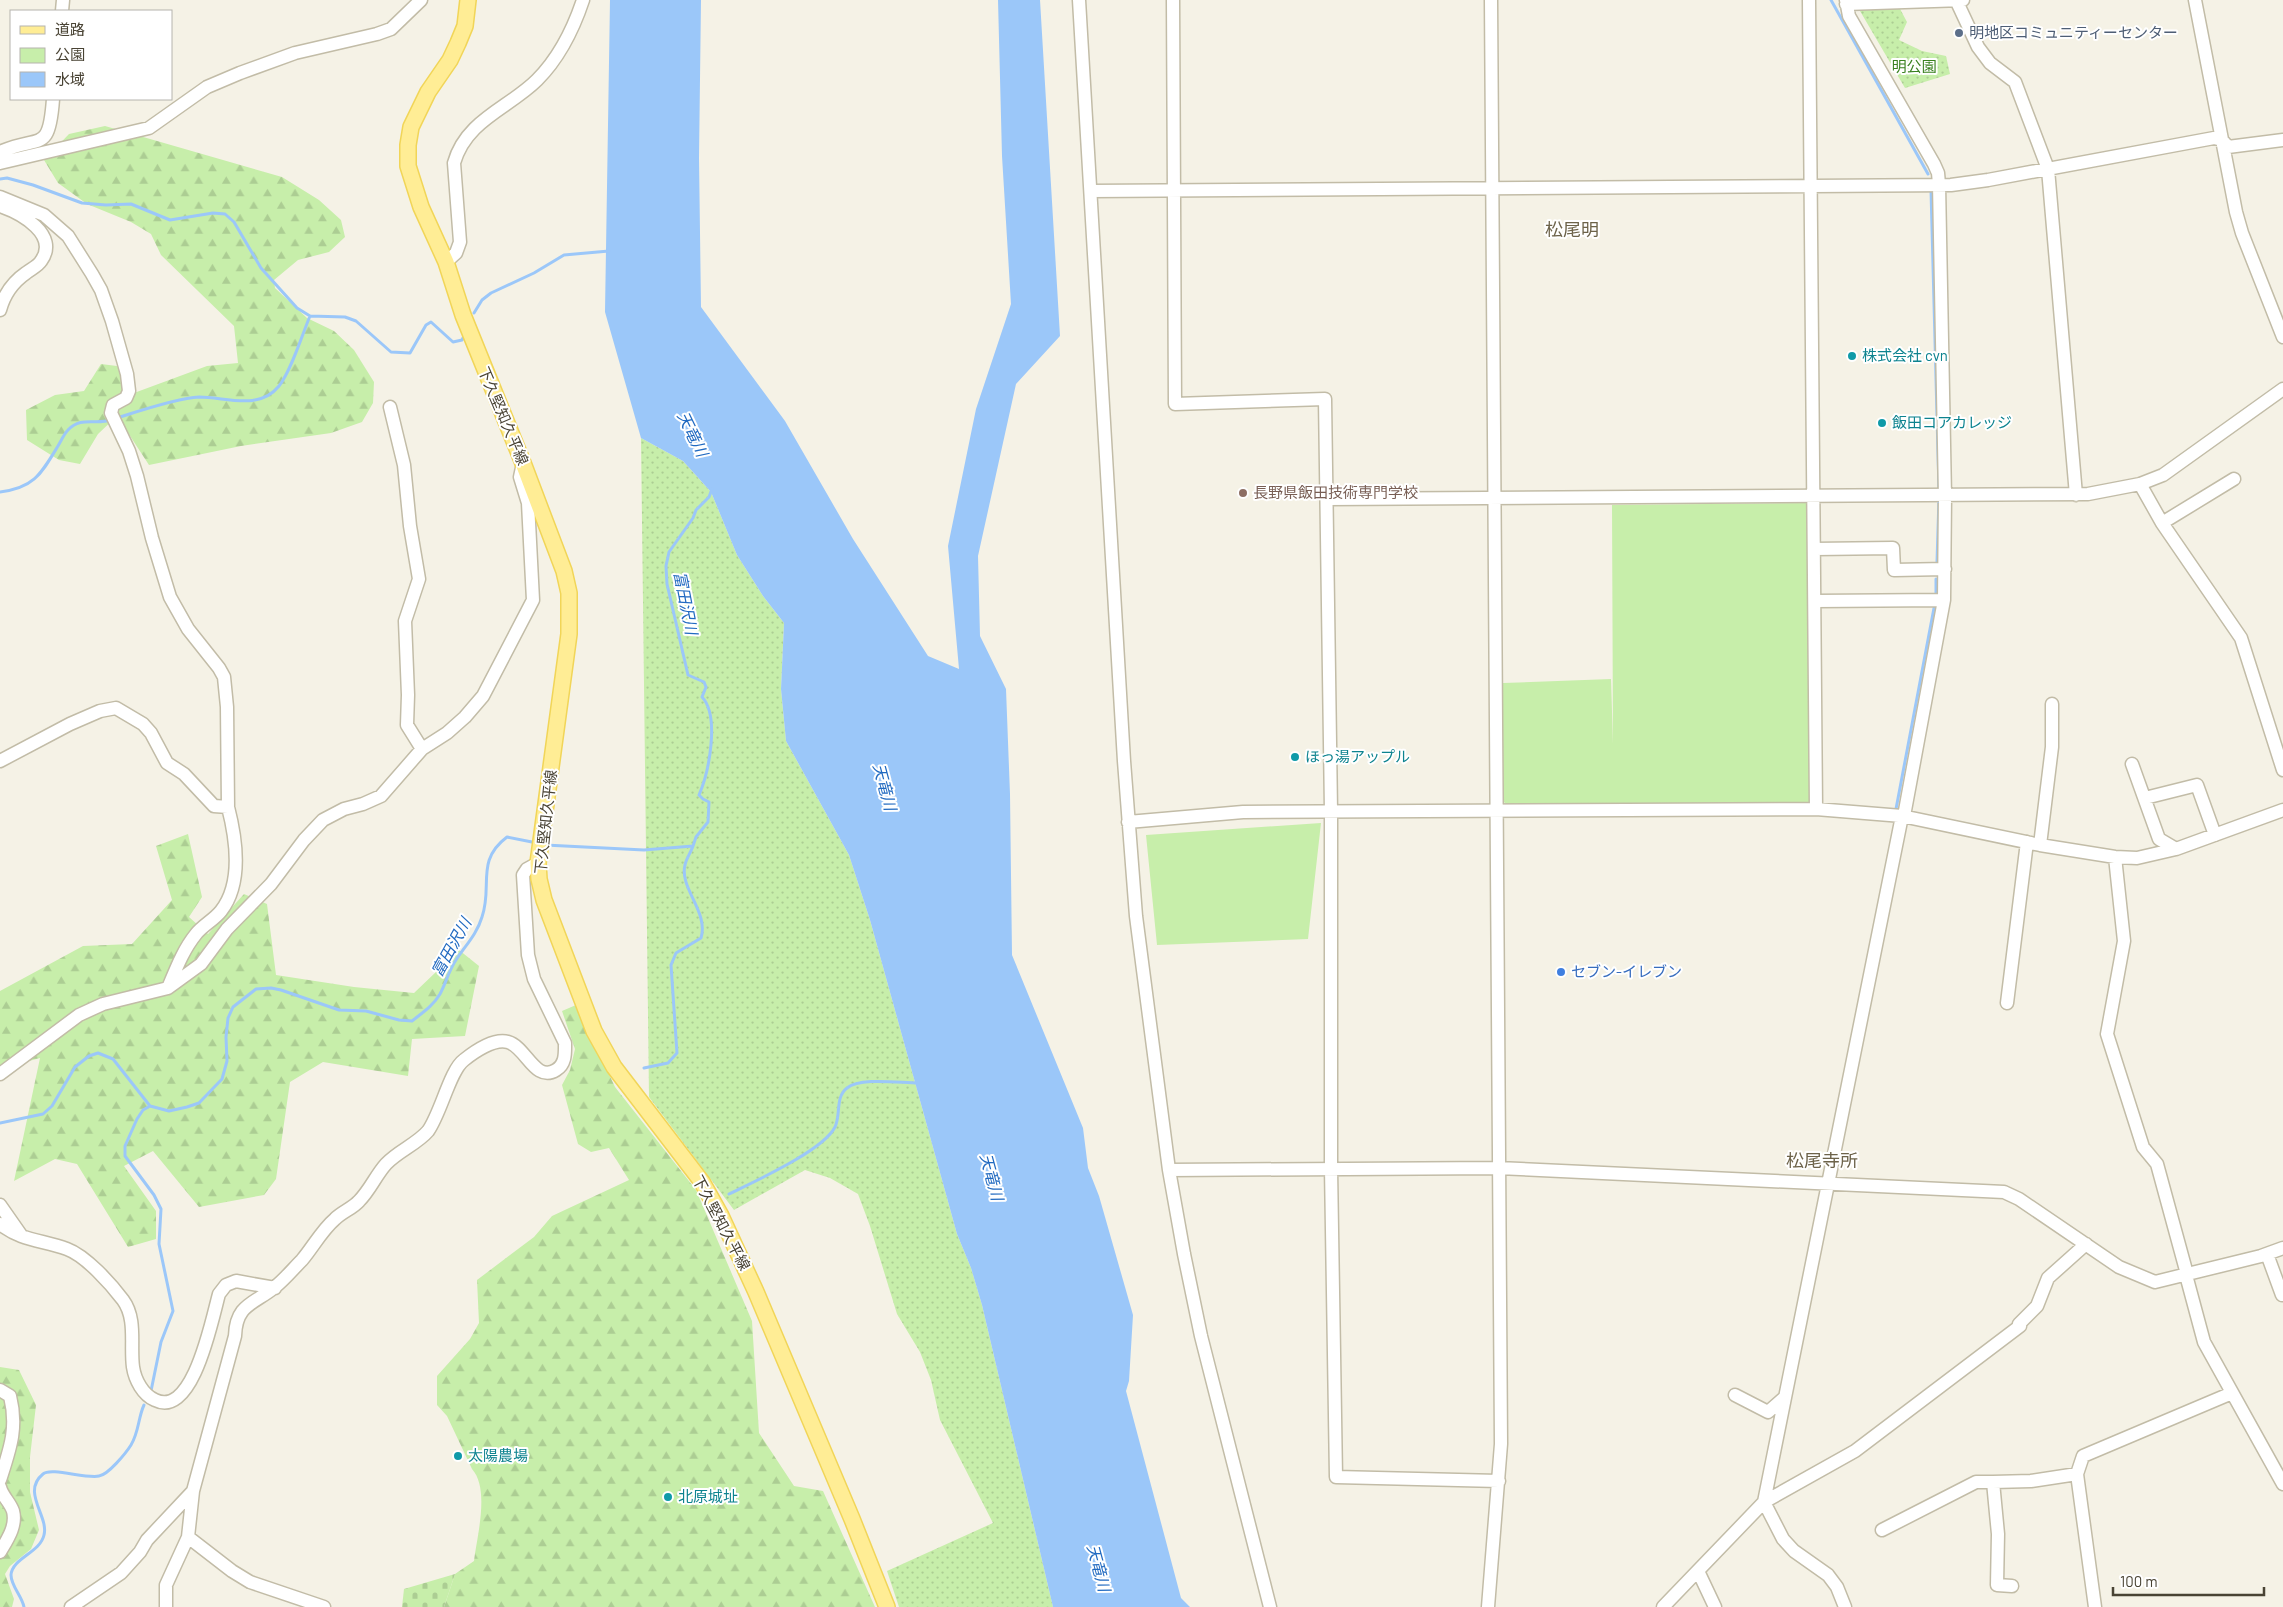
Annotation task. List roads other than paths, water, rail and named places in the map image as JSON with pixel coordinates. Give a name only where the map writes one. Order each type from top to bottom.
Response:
[{"type":"main road","name":"下久堅知久平線","points":[[468,0],[465,26],[458,43],[450,60],[419,108],[411,127],[408,146],[408,166],[412,185],[446,262],[462,315],[523,463],[564,571],[570,593],[569,634],[539,858],[539,879],[544,900],[594,1031],[614,1067],[702,1182],[721,1216],[756,1292],[849,1511],[887,1607]]},
{"type":"street","points":[[0,162],[149,128],[207,87],[240,73],[295,53],[391,29],[420,0]]},
{"type":"street","points":[[446,262],[456,253],[460,242],[454,163],[457,151],[471,132],[494,111],[536,82],[554,61],[574,25],[583,0]]},
{"type":"street","points":[[1079,0],[1128,822],[1136,916],[1169,1170],[1201,1336],[1270,1607]]},
{"type":"street","points":[[1173,0],[1175,404],[1325,399],[1331,812],[1331,1168],[1336,1477],[1499,1481]]},
{"type":"street","points":[[1488,1607],[1501,1444],[1491,0]]},
{"type":"street","points":[[1809,0],[1816,601],[1816,809]]},
{"type":"street","points":[[2195,0],[2242,233],[2283,337]]},
{"type":"street","points":[[1845,1607],[1837,1587],[1828,1575],[1794,1551],[1783,1540],[1764,1502],[1903,816],[1944,600],[1945,569],[1941,496],[1938,173],[1849,16],[1846,2],[1961,1],[1978,47],[1990,63],[2014,82],[2048,170],[2076,495]]},
{"type":"street","points":[[0,152],[39,141],[46,135],[51,126],[53,100]]},
{"type":"street","points":[[1091,191],[1951,185],[2048,170],[2214,138],[2222,140],[2228,147],[2283,140]]},
{"type":"street","points":[[0,197],[44,215],[68,236],[101,290],[123,358],[130,391],[126,398],[113,405],[114,418],[138,476],[152,538],[170,597],[188,629],[220,668],[224,677],[227,707],[228,807],[236,873],[231,891],[222,910],[197,932],[182,956],[168,988]]},
{"type":"street","points":[[0,206],[36,226],[44,237],[47,249],[41,262],[19,278],[9,289],[2,300],[0,310]]},
{"type":"street","points":[[1327,499],[2076,495],[2140,484],[2163,475],[2283,389]]},
{"type":"street","points":[[390,407],[404,465],[410,526],[419,579],[405,620],[408,695],[407,725],[422,749]]},
{"type":"street","points":[[0,1074],[79,1016],[103,1004],[168,988],[201,964],[227,929],[271,884],[304,840],[323,820],[344,809],[363,804],[381,796],[422,749],[459,722],[483,696],[533,600],[528,503],[520,477],[523,463]]},
{"type":"street","points":[[2162,523],[2234,479]]},
{"type":"street","points":[[2140,484],[2162,523],[2242,638],[2283,770]]},
{"type":"street","points":[[1815,549],[1894,548],[1894,570],[1945,569]]},
{"type":"street","points":[[1816,601],[1944,600]]},
{"type":"street","points":[[2007,1003],[2033,843],[2052,747],[2052,704]]},
{"type":"street","points":[[0,761],[70,724],[100,711],[116,708],[143,724],[152,733],[167,763],[184,774],[214,806],[228,807]]},
{"type":"street","points":[[2132,764],[2159,839],[2176,849]]},
{"type":"street","points":[[2145,798],[2197,785],[2216,835]]},
{"type":"street","points":[[1128,822],[1243,812],[1816,809],[1903,816],[2033,843],[2115,857],[2137,858],[2176,849],[2283,810]]},
{"type":"street","points":[[2115,857],[2124,941],[2107,1034],[2143,1147],[2157,1164],[2204,1342],[2283,1484]]},
{"type":"street","points":[[166,1607],[166,1585],[188,1537],[193,1491],[235,1336],[235,1322],[245,1306],[275,1288],[311,1249],[334,1219],[359,1202],[386,1164],[426,1132],[440,1112],[451,1080],[462,1062],[498,1042],[508,1042],[517,1047],[538,1071],[545,1073],[554,1071],[562,1065],[566,1053],[565,1043],[534,979],[528,955],[522,876],[539,858]]},
{"type":"street","points":[[1169,1170],[1498,1168],[2004,1192],[2019,1199],[2119,1267],[2148,1280],[2161,1281],[2267,1254],[2283,1248]]},
{"type":"street","points":[[0,1205],[21,1235]]},
{"type":"street","points":[[0,1224],[12,1234],[67,1249],[83,1257],[124,1301],[132,1321],[133,1368],[141,1389],[149,1398],[161,1403],[170,1403],[178,1399],[186,1390],[194,1374],[219,1294],[226,1284],[236,1281],[275,1288]]},
{"type":"street","points":[[1663,1607],[1764,1502],[1855,1451],[2020,1326],[2019,1324],[2039,1303],[2048,1278],[2086,1244]]},
{"type":"street","points":[[2267,1254],[2282,1295]]},
{"type":"street","points":[[0,1390],[10,1396],[14,1422],[13,1437],[0,1480]]},
{"type":"street","points":[[2094,1607],[2076,1474],[2083,1456],[2232,1393]]},
{"type":"street","points":[[1735,1395],[1768,1412],[1785,1398]]},
{"type":"street","points":[[1882,1530],[1976,1482],[2032,1481],[2076,1474]]},
{"type":"street","points":[[1992,1482],[1998,1534],[1997,1585],[2012,1586]]},
{"type":"street","points":[[0,1487],[2,1495],[13,1510],[14,1523],[0,1552]]},
{"type":"street","points":[[71,1607],[121,1573],[140,1552],[147,1540],[193,1491]]},
{"type":"street","points":[[188,1537],[232,1571],[250,1582],[324,1607]]},
{"type":"street","points":[[1698,1571],[1715,1607]]},
{"type":"water","name":"天竜川","points":[[610,0],[701,0],[699,158],[701,307],[785,421],[853,539],[928,656],[959,669],[948,546],[976,409],[1011,304],[1002,156],[998,0],[1040,0],[1060,336],[1016,384],[978,556],[980,636],[1006,689],[1010,794],[1012,955],[1083,1128],[1088,1168],[1099,1196],[1133,1315],[1129,1381],[1126,1391],[1181,1598],[1190,1607],[1053,1607],[982,1305],[971,1268],[957,1234],[870,920],[849,855],[786,741],[781,689],[784,623],[763,596],[737,555],[711,492],[683,461],[641,438],[605,312]]},
{"type":"waterway","points":[[1831,0],[1928,174]]},
{"type":"waterway","points":[[0,179],[7,178],[33,185],[82,203],[106,205],[131,204],[170,220],[213,213],[225,214],[234,222],[261,268],[297,308],[310,316],[345,317],[356,321],[391,352],[410,353],[426,325],[431,322],[453,342],[462,340],[465,334]]},
{"type":"waterway","points":[[1931,190],[1939,491]]},
{"type":"waterway","points":[[474,313],[482,300],[491,293],[534,273],[564,255],[609,251]]},
{"type":"waterway","points":[[117,418],[158,405],[190,398],[199,397],[242,401],[262,398],[271,394],[279,386],[288,371],[310,316]]},
{"type":"waterway","points":[[0,492],[21,487],[35,478],[47,464],[65,433],[73,426],[83,422],[111,420]]},
{"type":"waterway","name":"富田沢川","points":[[545,845],[644,850],[693,846],[696,837],[708,822],[709,802],[699,795],[709,759],[712,730],[711,717],[702,697],[706,687],[704,682],[688,675],[667,584],[666,566],[669,552],[693,518],[696,510],[709,497],[712,489]]},
{"type":"waterway","points":[[1937,562],[1939,498]]},
{"type":"waterway","points":[[1936,579],[1936,594]]},
{"type":"waterway","points":[[1896,809],[1934,608]]},
{"type":"waterway","name":"富田沢川","points":[[0,1123],[43,1114],[52,1106],[75,1067],[89,1056],[98,1053],[113,1059],[150,1106],[169,1111],[199,1103],[222,1079],[227,1061],[226,1037],[228,1018],[233,1007],[256,989],[271,988],[281,990],[339,1010],[366,1011],[399,1020],[412,1021],[437,998],[449,972],[477,929],[485,906],[488,865],[491,855],[497,846],[507,837],[537,843]]},
{"type":"waterway","points":[[644,1068],[668,1063],[677,1053],[671,965],[676,953],[701,938],[702,928],[701,919],[684,874],[693,846]]},
{"type":"waterway","points":[[729,1194],[770,1174],[817,1146],[835,1127],[841,1096],[847,1088],[870,1082],[918,1083]]},
{"type":"waterway","points":[[150,1106],[143,1110],[137,1119],[125,1146],[125,1156],[154,1195],[161,1209],[159,1244],[173,1311],[161,1342],[151,1391]]},
{"type":"waterway","points":[[24,1607],[11,1579],[11,1575],[16,1564],[37,1546],[44,1535],[43,1520],[35,1496],[37,1481],[47,1472],[86,1476],[103,1475],[112,1468],[131,1445],[136,1435],[144,1405]]},
{"type":"place","name":"明地区コミュニティーセンター","points":[[1959,33]]},
{"type":"place","name":"株式会社 cvn","points":[[1852,356]]},
{"type":"place","name":"飯田コアカレッジ","points":[[1882,423]]},
{"type":"place","name":"長野県飯田技術専門学校","points":[[1243,493]]},
{"type":"place","name":"ほっ湯アップル","points":[[1295,757]]},
{"type":"place","name":"セブン-イレブン","points":[[1561,972]]},
{"type":"place","name":"太陽農場","points":[[458,1456]]},
{"type":"place","name":"北原城址","points":[[668,1497]]},
{"type":"district","name":"松尾明","points":[[1572,230]]},
{"type":"district","name":"松尾寺所","points":[[1822,1161]]},
{"type":"park label","name":"明公園","points":[[1914,67]]}]
